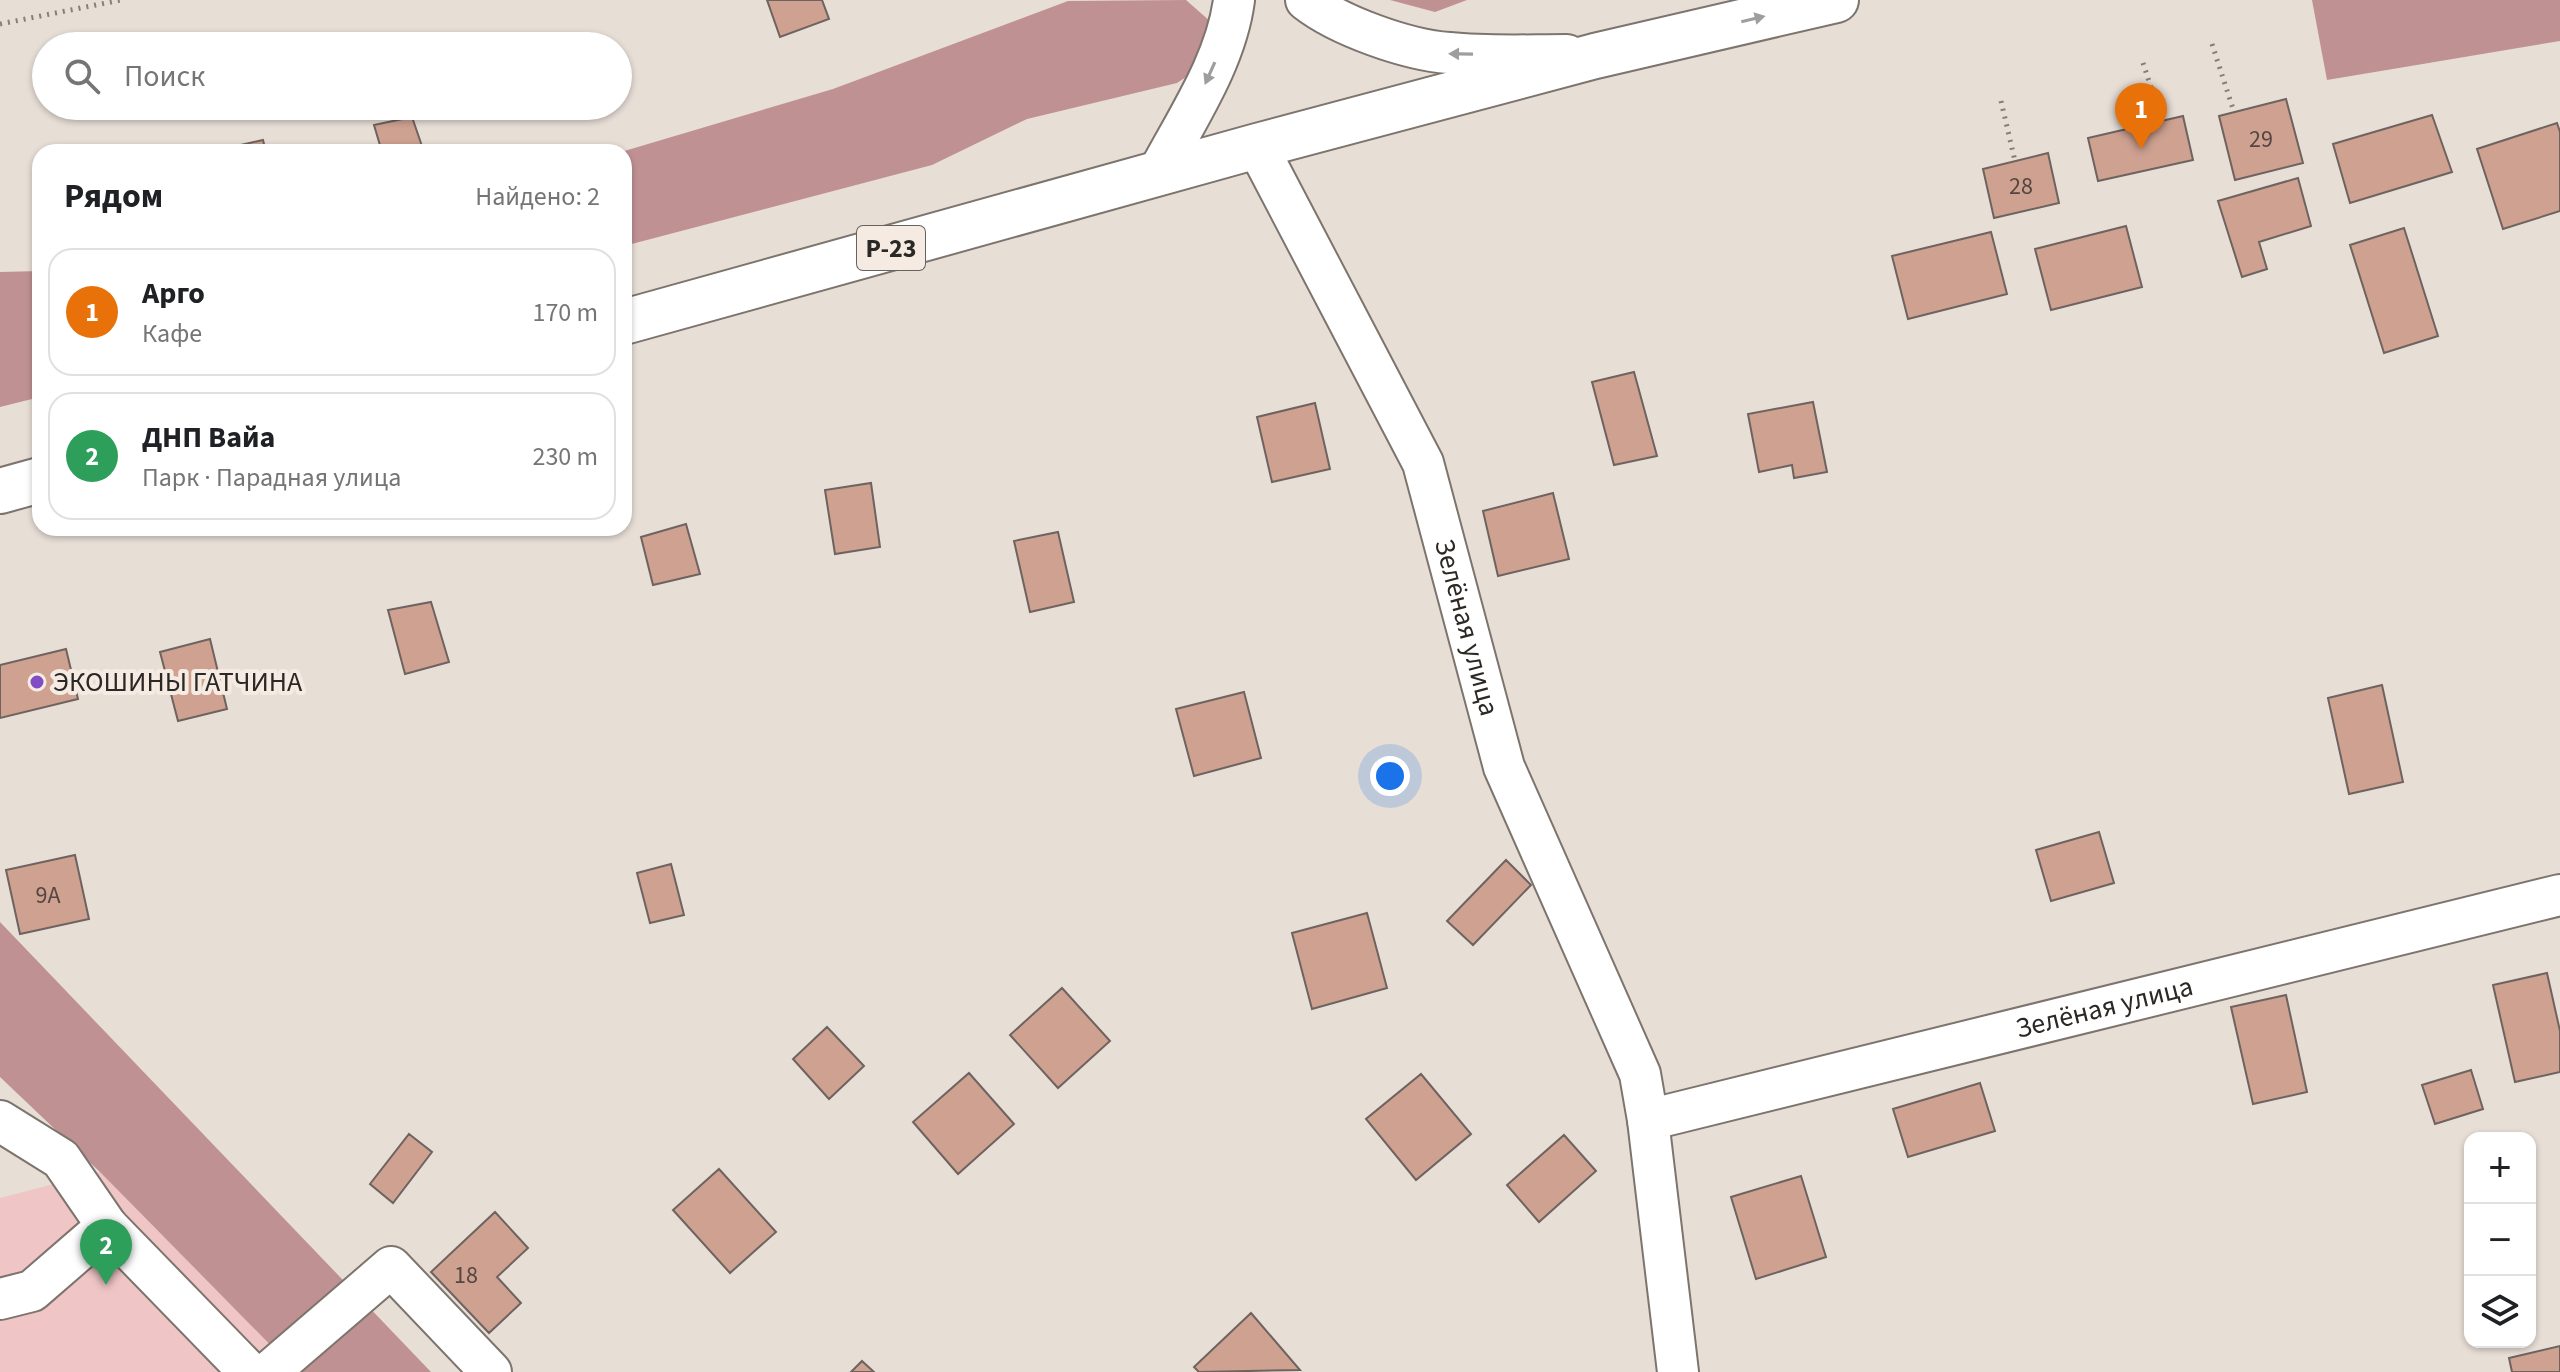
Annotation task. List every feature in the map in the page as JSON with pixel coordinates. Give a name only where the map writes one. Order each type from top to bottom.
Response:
[{"type":"main road","name":"Р-23","points":[[632,320],[1257,146],[1595,56],[1713,0]]},
{"type":"main road","points":[[1595,56],[1836,0]]},
{"type":"main road","points":[[0,491],[32,482]]},
{"type":"street","points":[[1157,175],[1200,95],[1230,27],[1234,0]]},
{"type":"street","points":[[1306,0],[1318,10],[1379,37],[1447,53],[1595,56]]},
{"type":"street","name":"Зелёная улица","points":[[1257,146],[1423,463],[1504,767],[1640,1074],[1678,1372]]},
{"type":"street","name":"Зелёная улица","points":[[1648,1120],[2560,895]]},
{"type":"street","points":[[0,1121],[61,1159],[107,1226],[249,1372]]},
{"type":"street","points":[[0,1299],[32,1291],[107,1226]]},
{"type":"street","points":[[269,1372],[391,1267],[491,1372]]},
{"type":"path","points":[[0,24],[121,0]]},
{"type":"path","points":[[2212,44],[2234,112]]},
{"type":"path","points":[[2143,63],[2162,121]]},
{"type":"path","points":[[2001,101],[2015,161]]},
{"type":"shaded area","points":[[1186,0],[1211,22],[1201,67],[1177,83],[1027,119],[932,165],[632,244],[632,149],[833,89],[1068,1]]},
{"type":"shaded area","points":[[1390,0],[1467,0],[1435,12]]},
{"type":"shaded area","points":[[2312,0],[2560,0],[2560,41],[2327,80]]},
{"type":"shaded area","points":[[32,271],[32,399],[0,407],[0,272]]},
{"type":"shaded area","points":[[0,922],[431,1372],[297,1372],[100,1172],[0,1077]]},
{"type":"shaded area","points":[[100,1172],[297,1372],[0,1372],[0,1198]]},
{"type":"building","points":[[767,0],[822,0],[829,19],[780,37]]},
{"type":"building","points":[[2286,99],[2303,163],[2235,180],[2219,116]]},
{"type":"building","points":[[2432,115],[2452,172],[2350,203],[2333,144]]},
{"type":"building","points":[[2183,116],[2193,160],[2098,181],[2088,138]]},
{"type":"building","points":[[413,120],[421,144],[380,144],[374,125]]},
{"type":"building","points":[[2557,123],[2560,132],[2560,211],[2503,229],[2477,149]]},
{"type":"building","points":[[2048,153],[2059,203],[1994,218],[1983,169]]},
{"type":"building","points":[[2298,178],[2311,226],[2259,242],[2267,269],[2242,277],[2218,201]]},
{"type":"building","points":[[2126,226],[2142,287],[2051,310],[2035,249]]},
{"type":"building","points":[[2404,228],[2438,336],[2384,353],[2350,245]]},
{"type":"building","points":[[1991,232],[2007,294],[1908,319],[1892,256]]},
{"type":"building","points":[[1634,372],[1657,456],[1614,465],[1592,382]]},
{"type":"building","points":[[1813,402],[1827,472],[1794,478],[1792,465],[1759,472],[1748,414]]},
{"type":"building","points":[[1315,403],[1330,469],[1272,482],[1257,417]]},
{"type":"building","points":[[871,483],[880,547],[835,554],[825,490]]},
{"type":"building","points":[[1553,493],[1569,559],[1498,576],[1483,511]]},
{"type":"building","points":[[686,524],[700,574],[653,585],[641,537]]},
{"type":"building","points":[[1058,532],[1074,602],[1030,612],[1014,541]]},
{"type":"building","points":[[431,602],[449,662],[405,674],[388,610]]},
{"type":"building","points":[[210,639],[227,709],[178,721],[160,652]]},
{"type":"building","name":"ЭКОШИНЫ ГАТЧИНА","points":[[66,649],[78,699],[0,718],[0,665]]},
{"type":"building","points":[[2382,685],[2403,782],[2349,794],[2328,698]]},
{"type":"building","points":[[1244,692],[1261,758],[1194,776],[1176,709]]},
{"type":"building","points":[[2099,832],[2114,883],[2051,901],[2036,850]]},
{"type":"building","points":[[75,855],[89,919],[20,934],[6,870]]},
{"type":"building","points":[[1506,860],[1531,885],[1473,945],[1447,921]]},
{"type":"building","points":[[671,864],[684,915],[650,923],[637,873]]},
{"type":"building","points":[[1367,913],[1387,988],[1312,1009],[1292,933]]},
{"type":"building","points":[[2547,973],[2560,1031],[2560,1072],[2515,1082],[2493,985]]},
{"type":"building","points":[[1062,988],[1110,1041],[1058,1088],[1010,1035]]},
{"type":"building","points":[[2286,995],[2307,1092],[2253,1104],[2231,1007]]},
{"type":"building","points":[[827,1027],[864,1066],[829,1099],[793,1059]]},
{"type":"building","points":[[2471,1070],[2483,1109],[2435,1124],[2422,1085]]},
{"type":"building","points":[[969,1073],[1014,1124],[958,1174],[913,1122]]},
{"type":"building","points":[[1421,1074],[1471,1134],[1416,1180],[1366,1119]]},
{"type":"building","points":[[1980,1083],[1995,1131],[1908,1157],[1893,1109]]},
{"type":"building","points":[[409,1134],[432,1152],[393,1203],[370,1184]]},
{"type":"building","points":[[1564,1135],[1596,1171],[1539,1222],[1507,1185]]},
{"type":"building","points":[[719,1169],[776,1232],[730,1273],[673,1210]]},
{"type":"building","points":[[1801,1176],[1826,1257],[1756,1279],[1731,1197]]},
{"type":"building","points":[[495,1212],[528,1248],[497,1277],[521,1303],[489,1333],[431,1272]]},
{"type":"building","points":[[1251,1313],[1300,1370],[1199,1372],[1194,1367]]},
{"type":"building","points":[[2560,1346],[2560,1372],[2512,1372],[2509,1358]]},
{"type":"building","points":[[862,1361],[874,1372],[851,1372]]},
{"type":"place","name":"Арго","points":[[2141,149]]},
{"type":"place","name":"ЭКОШИНЫ ГАТЧИНА","points":[[37,682]]},
{"type":"place","name":"ДНП Вайа","points":[[106,1285]]}]
